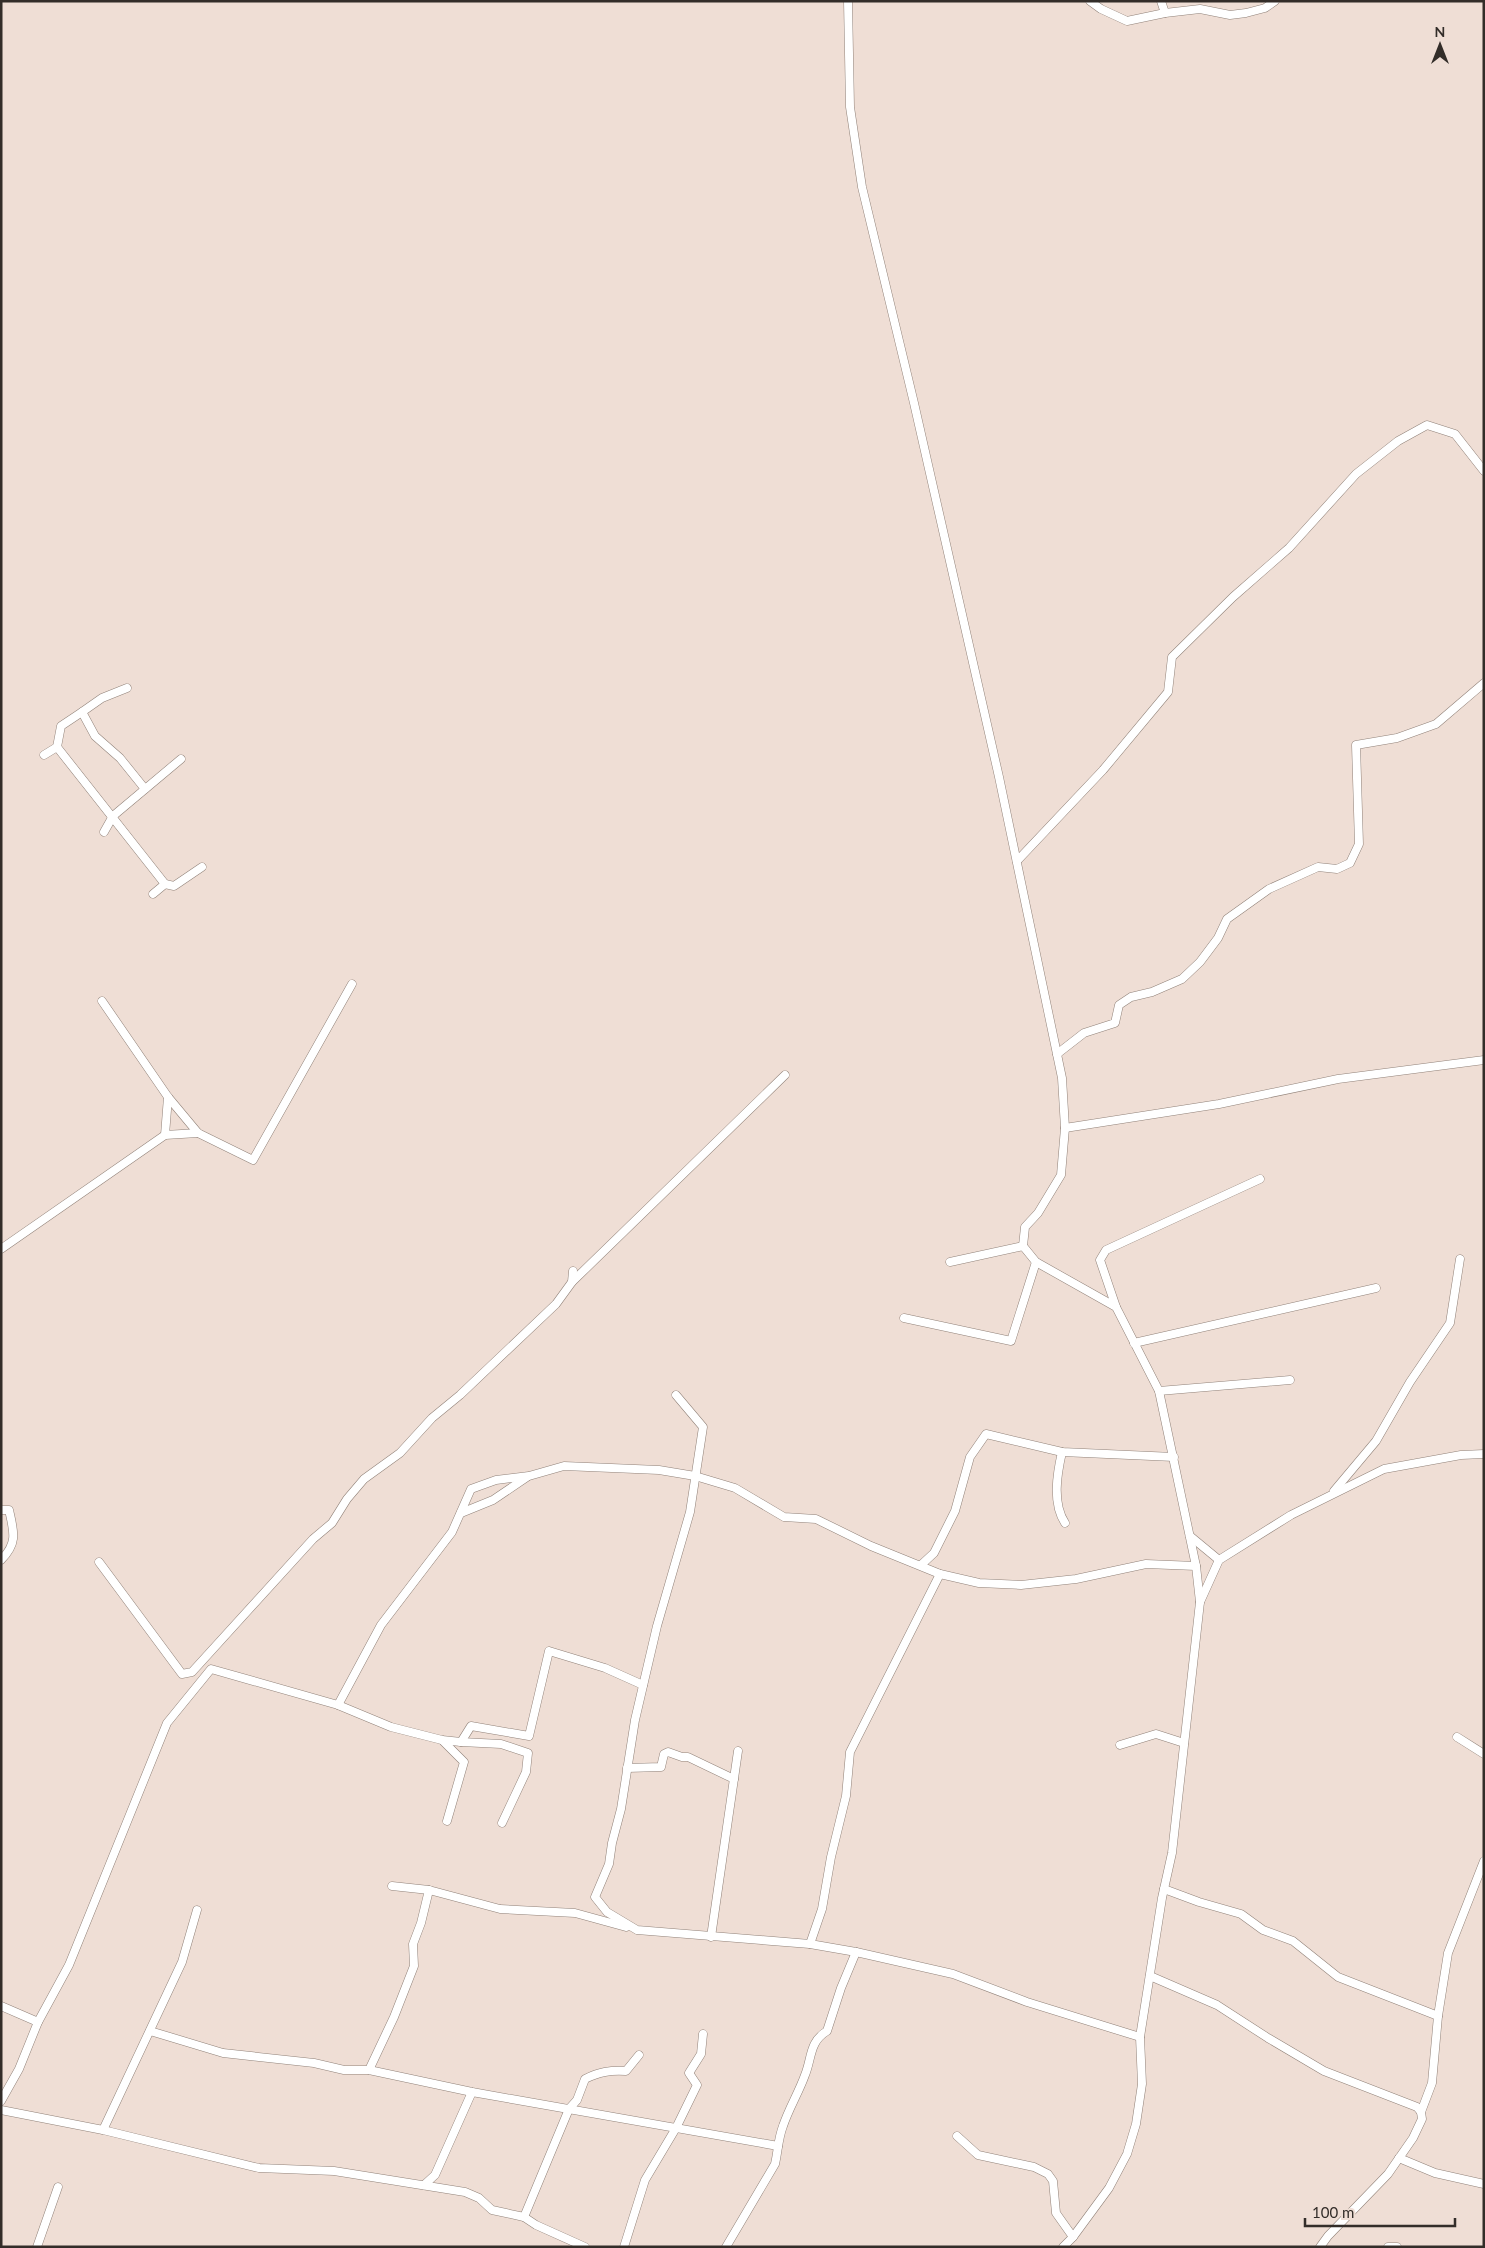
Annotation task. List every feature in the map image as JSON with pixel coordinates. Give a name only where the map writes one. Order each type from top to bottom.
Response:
[{"type":"street","points":[[848,1],[850,107],[862,187],[914,403],[1017,861],[1062,1078],[1064,1128],[1061,1175],[1038,1213],[1025,1227],[1023,1246],[1036,1262],[1116,1307]]},
{"type":"street","points":[[1090,1],[1100,9],[1127,21],[1165,13],[1200,9],[1230,15],[1264,8],[1275,1]]},
{"type":"street","points":[[1161,1],[1165,13]]},
{"type":"street","points":[[1017,861],[1103,770],[1168,692],[1172,657],[1233,596],[1289,548],[1356,474],[1398,441],[1427,425],[1455,434],[1484,471]]},
{"type":"street","points":[[1057,1054],[1084,1033],[1115,1023],[1119,1005],[1131,996],[1152,992],[1182,979],[1200,962],[1218,938],[1227,919],[1269,889],[1318,867],[1337,869],[1350,863],[1359,844],[1356,745],[1397,738],[1436,724],[1484,683]]},
{"type":"street","points":[[44,755],[56,747],[61,726],[102,698],[127,688]]},
{"type":"street","points":[[82,712],[95,736],[120,758],[145,789]]},
{"type":"street","points":[[56,747],[82,782],[113,816],[165,884],[174,886],[202,867]]},
{"type":"street","points":[[104,832],[113,816],[181,759]]},
{"type":"street","points":[[154,894],[165,884]]},
{"type":"street","points":[[102,1002],[168,1097],[198,1133],[253,1160],[352,984]]},
{"type":"street","points":[[1064,1128],[1219,1104],[1338,1078],[1484,1060]]},
{"type":"street","points":[[99,1562],[182,1674],[192,1672],[313,1539],[332,1523],[347,1499],[364,1479],[400,1453],[432,1418],[460,1395],[556,1304],[572,1282],[785,1075]]},
{"type":"street","points":[[165,1135],[168,1097]]},
{"type":"street","points":[[1,1249],[165,1135],[198,1133]]},
{"type":"street","points":[[1063,2247],[1073,2237],[1109,2188],[1127,2154],[1136,2124],[1142,2084],[1140,2037],[1164,1889],[1172,1853],[1200,1602],[1196,1566],[1159,1392],[1116,1307],[1100,1260],[1106,1250],[1260,1179]]},
{"type":"street","points":[[950,1262],[1023,1246]]},
{"type":"street","points":[[1331,1494],[1376,1441],[1410,1382],[1450,1323],[1460,1259]]},
{"type":"street","points":[[904,1318],[1011,1342],[1036,1262]]},
{"type":"street","points":[[572,1282],[573,1271]]},
{"type":"street","points":[[1134,1343],[1376,1288]]},
{"type":"street","points":[[1159,1392],[1290,1380]]},
{"type":"street","points":[[637,1930],[607,1912],[596,1896],[609,1864],[643,1685],[657,1626],[690,1512],[703,1427],[676,1395]]},
{"type":"street","points":[[921,1565],[934,1553],[955,1511],[970,1457],[986,1434],[1062,1452],[1174,1458]]},
{"type":"street","points":[[1062,1452],[1056,1475],[1059,1515],[1065,1524]]},
{"type":"street","points":[[1200,1602],[1219,1560],[1291,1515],[1331,1494],[1384,1469],[1461,1455],[1484,1454]]},
{"type":"street","points":[[338,1705],[380,1625],[452,1532],[471,1489],[496,1480],[529,1476],[564,1466],[659,1470],[694,1476],[735,1488],[784,1517],[816,1520],[871,1546],[940,1574],[979,1583],[1021,1585],[1076,1579],[1146,1564],[1196,1566]]},
{"type":"street","points":[[461,1514],[493,1500],[529,1476]]},
{"type":"street","points":[[1,1510],[9,1510],[15,1536],[11,1546],[1,1560]]},
{"type":"street","points":[[1190,1536],[1219,1560]]},
{"type":"street","points":[[810,1944],[822,1910],[846,1796],[850,1752],[940,1574]]},
{"type":"street","points":[[461,1742],[471,1726],[529,1736],[548,1651],[604,1668],[643,1685]]},
{"type":"street","points":[[1,2101],[18,2069],[38,2022],[69,1965],[167,1723],[211,1669],[338,1705],[391,1728],[442,1740],[501,1744],[528,1753],[526,1772],[502,1823]]},
{"type":"street","points":[[1120,1744],[1156,1734],[1184,1743]]},
{"type":"street","points":[[1457,1737],[1484,1754]]},
{"type":"street","points":[[442,1740],[464,1762],[448,1822]]},
{"type":"street","points":[[711,1937],[738,1751]]},
{"type":"street","points":[[627,1768],[660,1767],[664,1754],[668,1752],[682,1758],[688,1757],[734,1779]]},
{"type":"street","points":[[1320,2247],[1328,2236],[1388,2174],[1413,2138],[1422,2119],[1421,2112],[1432,2083],[1438,2016],[1448,1953],[1484,1861]]},
{"type":"street","points":[[392,1886],[429,1890],[500,1909],[575,1913],[637,1930],[810,1944],[856,1952],[953,1974],[1027,2002],[1140,2037]]},
{"type":"street","points":[[1164,1889],[1199,1902],[1241,1914],[1262,1930],[1293,1942],[1338,1977],[1438,2016]]},
{"type":"street","points":[[369,2070],[394,2017],[414,1966],[413,1944],[421,1923],[429,1890]]},
{"type":"street","points":[[103,2130],[182,1962],[197,1910]]},
{"type":"street","points":[[726,2247],[775,2164],[783,2125],[805,2075],[811,2048],[820,2036],[827,2031],[841,1988],[856,1952]]},
{"type":"street","points":[[1150,1976],[1218,2005],[1268,2038],[1324,2071],[1417,2107],[1421,2112]]},
{"type":"street","points":[[1,2006],[38,2022]]},
{"type":"street","points":[[150,2032],[223,2053],[314,2063],[344,2070],[369,2070],[472,2092],[778,2146]]},
{"type":"street","points":[[624,2247],[645,2180],[676,2128],[696,2084],[689,2073],[702,2054],[703,2034]]},
{"type":"street","points":[[524,2217],[569,2109],[577,2100],[585,2079],[600,2072],[626,2071],[638,2055]]},
{"type":"street","points":[[424,2185],[435,2175],[472,2092]]},
{"type":"street","points":[[1,2110],[103,2130],[259,2168],[334,2171],[404,2184],[424,2185],[465,2192],[479,2198],[492,2210],[524,2217],[536,2225],[584,2247]]},
{"type":"street","points":[[957,2136],[978,2155],[1034,2167],[1048,2174],[1053,2181],[1056,2213],[1073,2237]]},
{"type":"street","points":[[1399,2158],[1435,2173],[1484,2184]]},
{"type":"street","points":[[37,2247],[58,2188]]},
{"type":"street","points":[[1388,2247],[1396,2247]]}]
